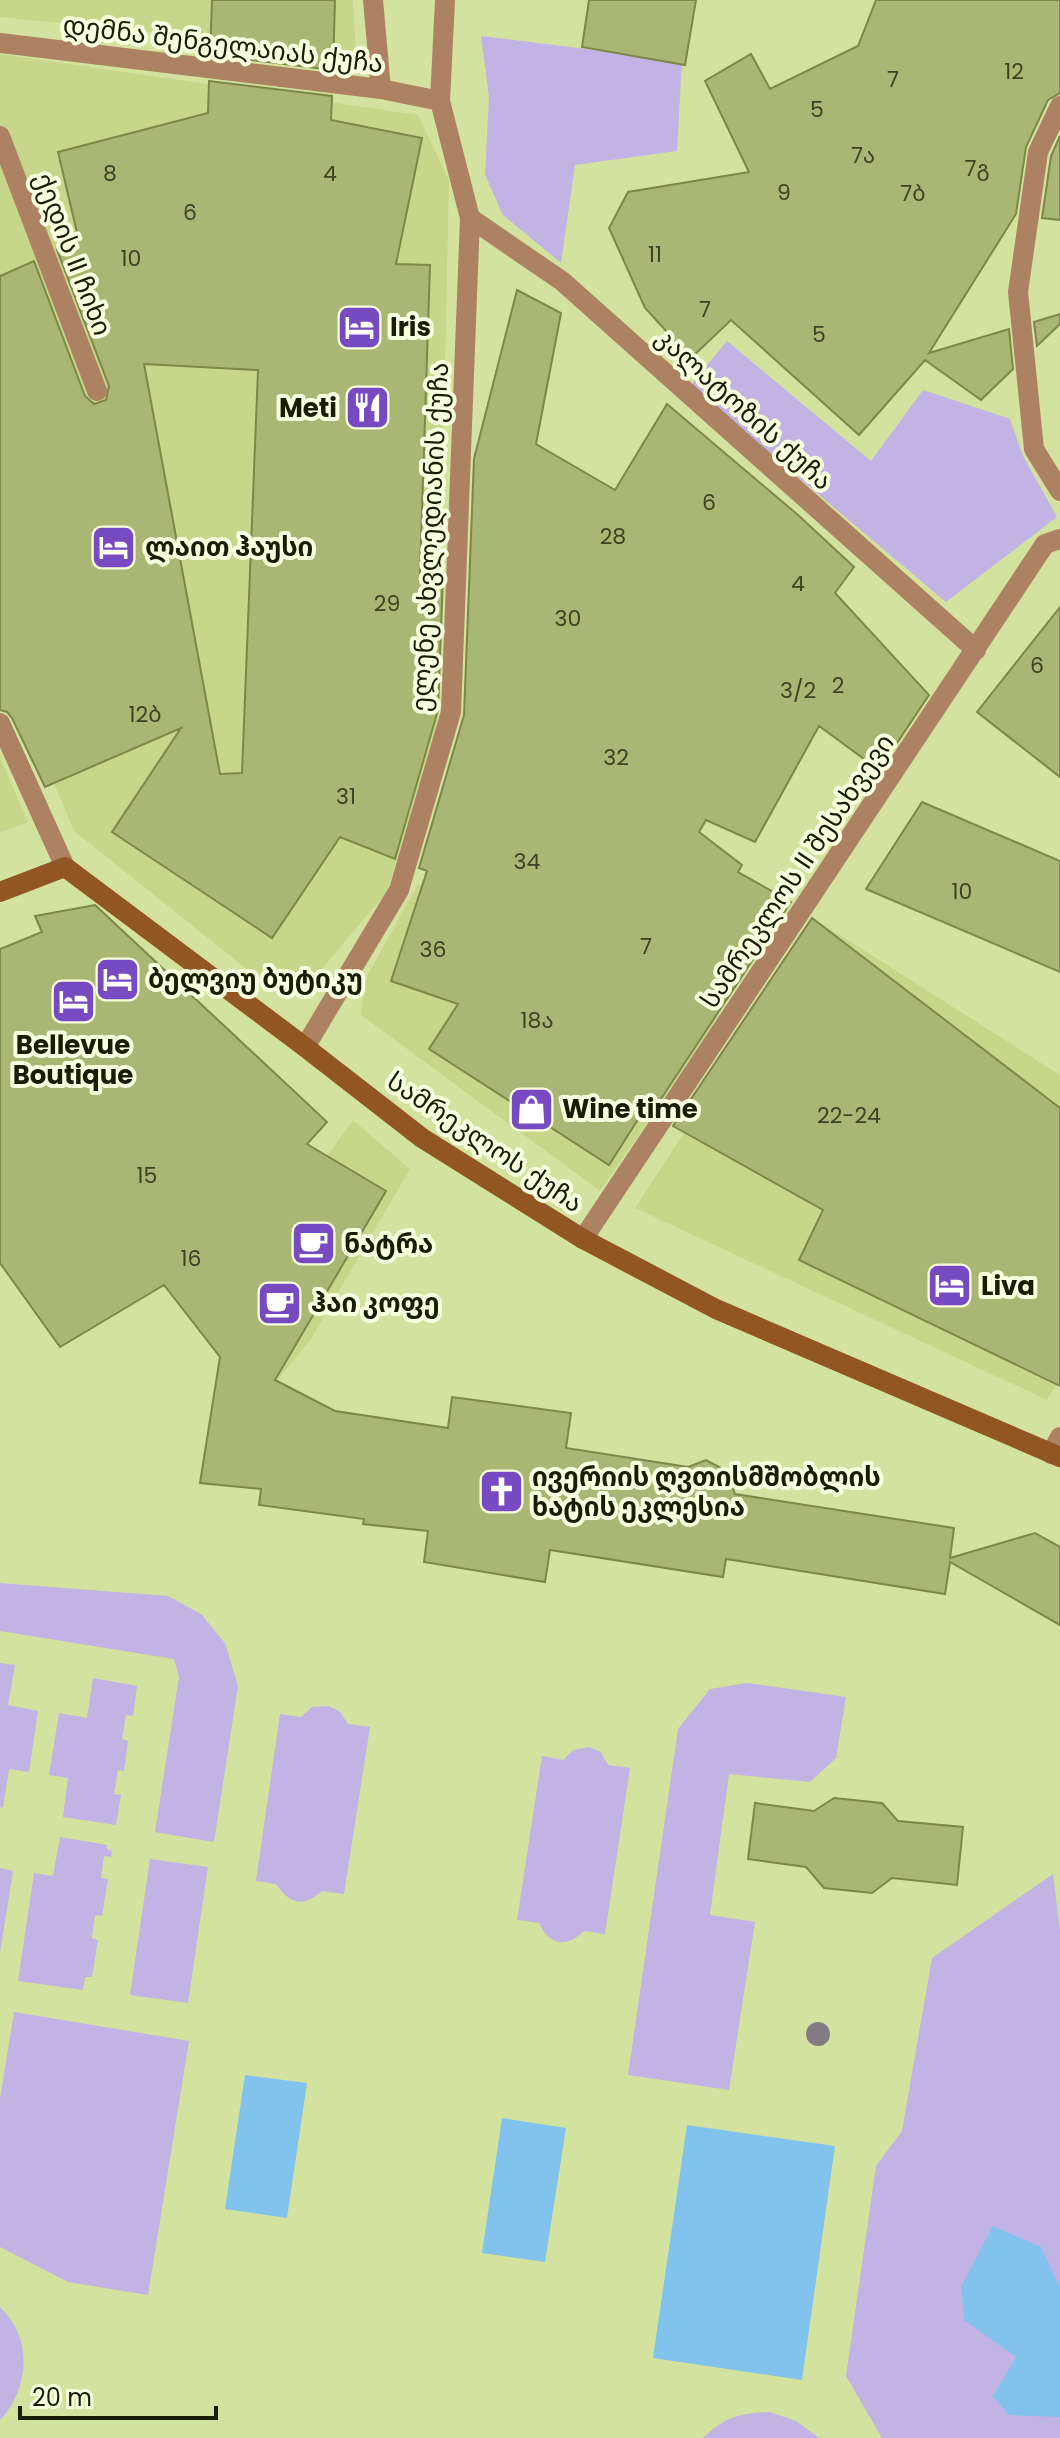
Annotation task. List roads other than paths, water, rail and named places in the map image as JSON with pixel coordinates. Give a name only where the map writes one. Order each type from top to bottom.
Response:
[{"type":"street","points":[[373,0],[381,89]]},
{"type":"street","name":"ელენე ახვლედიანის ქუჩა","points":[[305,1047],[399,890],[451,712],[470,218],[440,101],[445,0]]},
{"type":"street","name":"დემნა შენგელაიას ქუჩა","points":[[0,43],[381,89],[440,101]]},
{"type":"street","points":[[1060,106],[1038,152],[1018,292],[1034,449],[1060,491]]},
{"type":"street","name":"ქედის II ჩიხი","points":[[0,136],[97,391]]},
{"type":"street","name":"კალატოზის ქუჩა","points":[[470,218],[562,281],[976,650]]},
{"type":"street","name":"სამრეკლოს II შესახვევი","points":[[583,1239],[1045,544],[1060,539]]},
{"type":"street","name":"სამრეკლოს ქუჩა","points":[[0,723],[65,867],[422,1138],[583,1239],[716,1309],[1057,1449]]},
{"type":"street","points":[[0,892],[65,867]]},
{"type":"water","points":[[245,2075],[307,2083],[287,2218],[225,2209]]},
{"type":"water","points":[[502,2118],[566,2128],[545,2262],[482,2253]]},
{"type":"water","points":[[687,2125],[835,2146],[802,2380],[653,2358]]},
{"type":"water","points":[[993,2226],[1041,2247],[1060,2287],[1060,2417],[1009,2415],[993,2396],[1016,2357],[964,2320],[961,2287]]},
{"type":"place","name":"Iris","points":[[359,327]]},
{"type":"place","name":"Meti","points":[[368,408]]},
{"type":"place","name":"ლაით ჰაუსი","points":[[114,547]]},
{"type":"place","name":"ბელვიუ ბუტიკუ","points":[[117,979]]},
{"type":"place","name":"Bellevue Boutique","points":[[73,1002]]},
{"type":"place","name":"Wine time","points":[[531,1109]]},
{"type":"place","name":"ნატრა","points":[[313,1244]]},
{"type":"place","name":"Liva","points":[[950,1286]]},
{"type":"place","name":"ჰაი კოფე","points":[[280,1303]]},
{"type":"place","name":"ივერიის ღვთისმშობლის ხატის ეკლესია","points":[[501,1492]]}]
